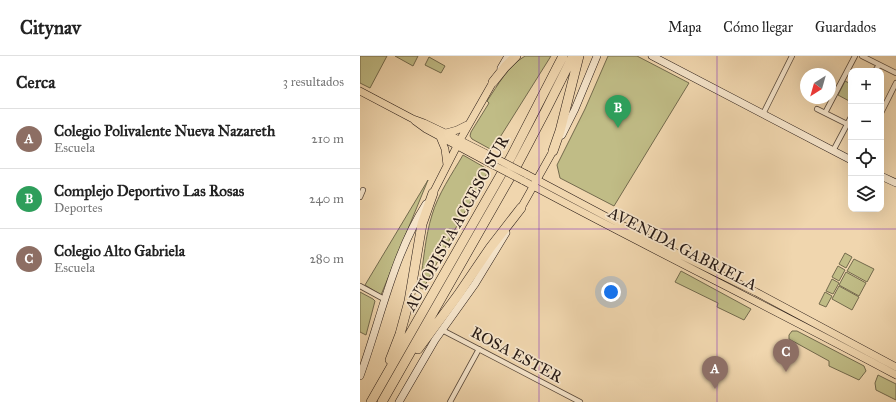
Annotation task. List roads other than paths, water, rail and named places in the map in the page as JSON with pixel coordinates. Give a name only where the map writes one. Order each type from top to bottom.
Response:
[{"type":"highway","points":[[493,82],[516,56]]},
{"type":"highway","name":"AUTOPISTA ACCESO SUR","points":[[382,402],[384,389],[539,104],[563,56]]},
{"type":"highway","name":"AUTOPISTA ACCESO SUR","points":[[371,402],[384,389],[520,160],[573,56]]},
{"type":"highway","points":[[553,151],[560,131],[571,82],[579,56]]},
{"type":"highway","points":[[384,389],[403,324],[422,224],[433,193]]},
{"type":"highway","points":[[384,389],[458,295],[490,248],[521,208]]},
{"type":"main road","points":[[399,402],[442,330],[479,278],[526,200],[572,114],[597,56]]},
{"type":"main road","points":[[652,56],[848,158]]},
{"type":"main road","points":[[360,376],[384,299],[405,243],[506,57]]},
{"type":"main road","name":"AVENIDA GABRIELA","points":[[360,91],[413,119],[422,127],[459,143],[524,177],[647,246],[759,302],[896,375]]},
{"type":"main road","points":[[447,165],[446,149],[442,135],[457,130],[470,122]]},
{"type":"main road","points":[[526,200],[535,194],[547,190],[545,166]]},
{"type":"main road","points":[[884,178],[896,184]]},
{"type":"main road","name":"AVENIDA GABRIELA","points":[[547,190],[756,292],[896,367]]},
{"type":"street","points":[[760,112],[769,99],[792,56]]},
{"type":"street","points":[[825,113],[855,56]]},
{"type":"street","points":[[862,56],[896,73]]},
{"type":"street","points":[[877,68],[879,64]]},
{"type":"street","points":[[884,107],[896,83]]},
{"type":"street","points":[[817,108],[848,124]]},
{"type":"street","points":[[833,151],[848,127]]},
{"type":"street","points":[[360,197],[363,190]]},
{"type":"street","points":[[360,286],[384,299]]},
{"type":"street","name":"ROSA ESTER","points":[[442,330],[580,402]]},
{"type":"street","points":[[450,402],[479,349]]},
{"type":"place","name":"Complejo Deportivo Las Rosas","points":[[618,128]]},
{"type":"place","name":"Colegio Alto Gabriela","points":[[786,372]]},
{"type":"place","name":"Colegio Polivalente Nueva Nazareth","points":[[715,389]]}]
